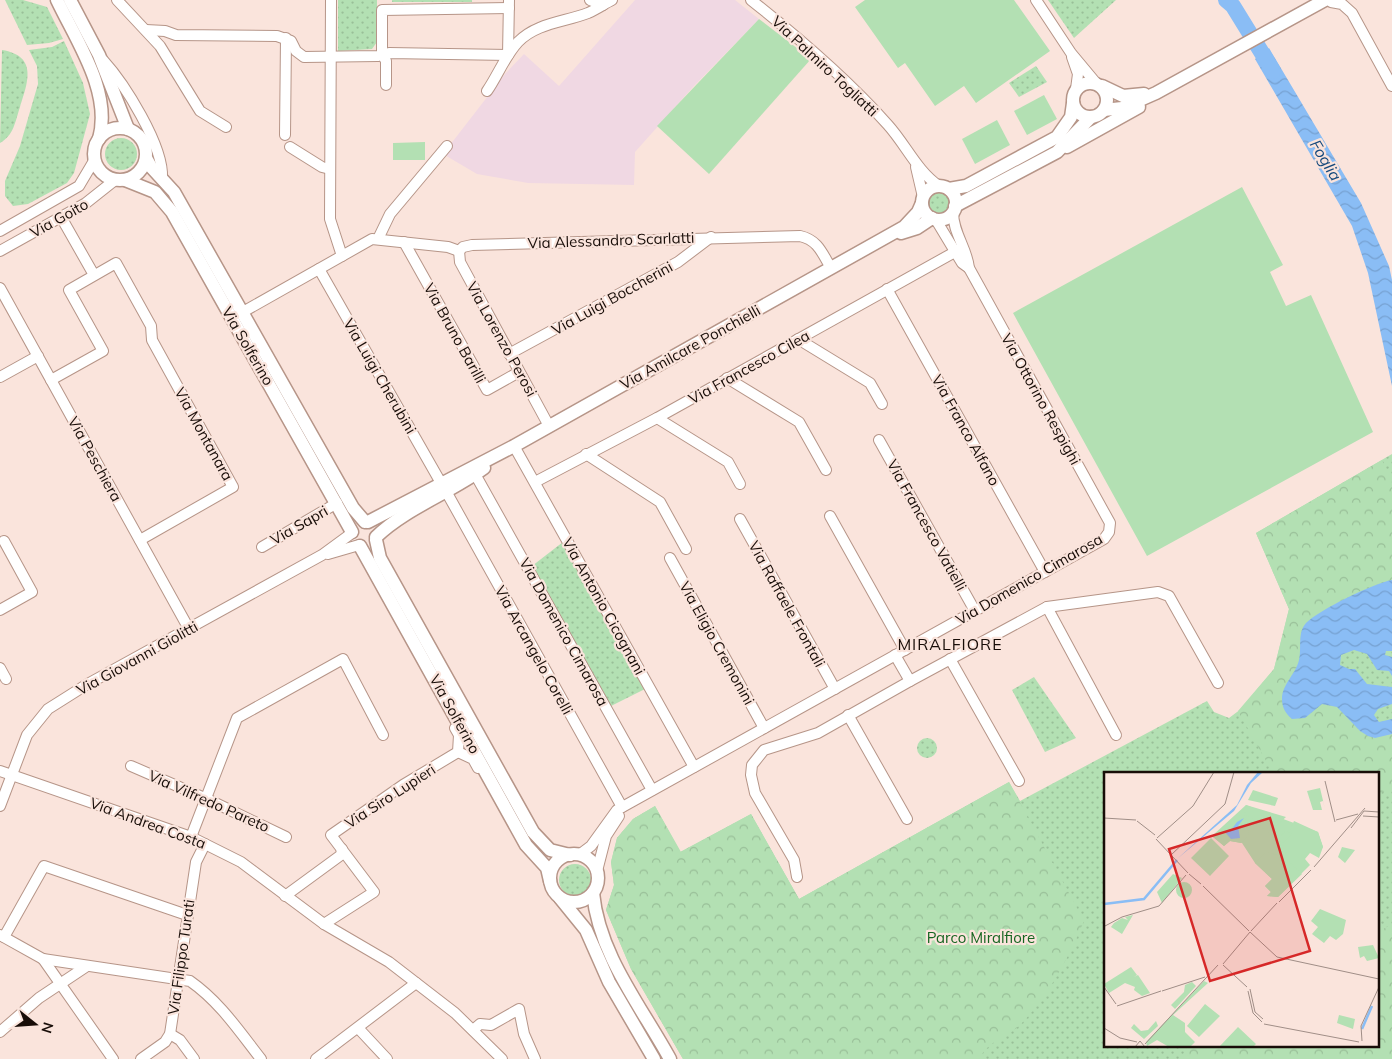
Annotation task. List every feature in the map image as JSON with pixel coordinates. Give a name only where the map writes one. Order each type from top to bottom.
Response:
[{"type":"main road","points":[[57,0],[92,73],[100,97],[103,114],[99,140],[94,152],[95,159]]},
{"type":"main road","name":"Via Solferino","points":[[70,0],[99,56],[128,129],[135,133],[144,143],[146,158],[151,167],[174,192],[353,508],[366,522],[375,528],[380,558],[533,832],[550,850],[590,860],[597,871]]},
{"type":"main road","name":"Via Amilcare Ponchielli","points":[[866,248],[917,228],[934,219],[946,218],[954,209],[1057,152],[1091,117],[1104,110],[1122,108],[1156,93],[1328,1]]},
{"type":"main road","points":[[1076,89],[1085,83],[1099,85],[1107,95],[1104,110]]},
{"type":"main road","name":"Via Amilcare Ponchielli","points":[[1099,85],[1123,96],[1156,93]]},
{"type":"main road","name":"Via Amilcare Ponchielli","points":[[376,538],[395,521],[444,488],[514,446],[904,227],[918,212],[929,188],[966,186],[1057,137],[1071,117],[1076,89]]},
{"type":"main road","points":[[1057,152],[1136,110],[1156,93]]},
{"type":"main road","points":[[1073,103],[1079,114],[1091,117]]},
{"type":"main road","points":[[99,140],[112,130],[128,129]]},
{"type":"main road","points":[[120,180],[139,172],[146,158]]},
{"type":"main road","name":"Via Solferino","points":[[95,159],[102,172],[155,192],[172,212],[337,503],[352,532],[353,540],[359,546],[438,683],[526,845],[547,868],[550,881],[560,898],[586,930],[609,982],[654,1059]]},
{"type":"main road","points":[[944,187],[955,197],[954,209]]},
{"type":"main road","points":[[922,200],[925,212],[934,219]]},
{"type":"main road","name":"Via Amilcare Ponchielli","points":[[366,522],[475,474],[514,446]]},
{"type":"main road","points":[[352,532],[358,523],[366,522]]},
{"type":"main road","points":[[359,546],[370,545],[376,538]]},
{"type":"main road","points":[[550,881],[553,867],[563,857],[574,855]]},
{"type":"main road","points":[[560,898],[574,903],[588,898],[593,893],[598,882],[597,871]]},
{"type":"main road","points":[[593,893],[596,916],[608,949],[670,1059]]},
{"type":"street","points":[[132,0],[120,4],[156,41],[200,111],[226,127]]},
{"type":"street","points":[[330,0],[330,219],[342,256]]},
{"type":"street","points":[[590,0],[608,2]]},
{"type":"street","name":"Via Palmiro Togliatti","points":[[750,0],[831,67],[888,125],[928,178],[944,187]]},
{"type":"street","points":[[1036,0],[1071,54],[1099,85]]},
{"type":"street","points":[[1328,1],[1342,4],[1352,13],[1392,86]]},
{"type":"street","points":[[487,91],[508,55],[519,41],[541,27],[589,12],[608,2]]},
{"type":"street","points":[[386,85],[386,61],[382,54],[382,10],[509,4],[508,55]]},
{"type":"street","points":[[508,21],[519,41]]},
{"type":"street","points":[[146,30],[165,31],[176,35]]},
{"type":"street","points":[[156,41],[176,35],[277,36],[291,41],[296,51],[304,57],[378,56],[382,54],[508,55]]},
{"type":"street","points":[[285,135],[286,38]]},
{"type":"street","points":[[1071,54],[1078,74],[1076,89]]},
{"type":"street","name":"Via Solferino","points":[[99,56],[119,78],[158,151],[162,167],[162,178]]},
{"type":"street","points":[[242,312],[365,243],[378,239],[390,214],[446,146]]},
{"type":"street","points":[[290,147],[322,167],[330,169]]},
{"type":"street","name":"Via Goito","points":[[0,231],[79,186],[95,159]]},
{"type":"street","name":"Via Palmiro Togliatti","points":[[913,159],[922,200]]},
{"type":"street","name":"Via Goito","points":[[0,251],[93,199],[120,180]]},
{"type":"street","name":"Via Ottorino Respighi","points":[[954,209],[953,227],[958,250]]},
{"type":"street","points":[[52,380],[104,351],[69,290],[94,275],[61,217]]},
{"type":"street","name":"Via Ottorino Respighi","points":[[934,219],[968,260],[969,268],[1110,523],[1109,532]]},
{"type":"street","name":"Via Alessandro Scarlatti","points":[[378,239],[448,247],[459,251],[463,247],[472,245],[800,236],[810,238],[817,244],[831,268]]},
{"type":"street","name":"Via Luigi Boccherini","points":[[509,354],[678,262],[711,237]]},
{"type":"street","name":"Via Bruno Barilli","points":[[404,242],[487,390],[520,372]]},
{"type":"street","name":"Via Francesco Cilea","points":[[534,482],[657,418],[958,250]]},
{"type":"street","name":"Via Lorenzo Perosi","points":[[459,251],[460,262],[549,426]]},
{"type":"street","name":"Via Montanara","points":[[94,275],[116,263],[151,326],[152,340],[233,487],[140,540]]},
{"type":"street","name":"Via Luigi Cherubini","points":[[320,269],[444,488]]},
{"type":"street","name":"Via Franco Alfano","points":[[887,289],[1045,572]]},
{"type":"street","name":"Via Peschiera","points":[[2,295],[52,380],[189,629]]},
{"type":"street","points":[[798,339],[870,383],[882,404]]},
{"type":"street","points":[[0,377],[38,356]]},
{"type":"street","points":[[727,378],[799,422],[826,470]]},
{"type":"street","points":[[657,418],[728,462],[740,484]]},
{"type":"street","name":"Via Francesco Vatielli","points":[[879,440],[975,611]]},
{"type":"street","name":"Via Antonio Cicognani","points":[[514,446],[694,767]]},
{"type":"street","points":[[586,454],[660,502],[686,549]]},
{"type":"street","name":"Via Domenico Cimarosa","points":[[475,474],[652,790]]},
{"type":"street","name":"Via Arcangelo Corelli","points":[[444,488],[624,806]]},
{"type":"street","name":"Via Sapri","points":[[262,547],[337,503]]},
{"type":"street","points":[[830,516],[905,650]]},
{"type":"street","name":"Via Raffaele Frontali","points":[[740,519],[834,688]]},
{"type":"street","name":"Via Giovanni Giolitti","points":[[0,806],[27,735],[48,709],[60,700],[322,556],[352,532]]},
{"type":"street","name":"Via Domenico Cimarosa","points":[[574,855],[591,846],[611,815],[624,806],[1104,539],[1109,532]]},
{"type":"street","points":[[0,610],[32,592],[4,541]]},
{"type":"street","name":"Via Giovanni Giolitti","points":[[322,556],[359,546]]},
{"type":"street","name":"Via Eligio Cremonini","points":[[670,558],[764,728]]},
{"type":"street","name":"Via Domenico Cimarosa","points":[[797,877],[794,860],[755,793],[751,775],[752,765],[764,750],[818,733],[1047,607],[1158,592],[1169,596],[1218,683]]},
{"type":"street","points":[[1047,607],[1116,735]]},
{"type":"street","points":[[895,655],[910,681]]},
{"type":"street","points":[[191,837],[237,718],[343,659],[383,735]]},
{"type":"street","points":[[950,659],[1019,781]]},
{"type":"street","points":[[0,668],[6,680]]},
{"type":"street","points":[[438,683],[441,702],[459,735],[454,755],[473,759],[493,796],[508,812]]},
{"type":"street","points":[[848,715],[907,819]]},
{"type":"street","name":"Via Siro Lupieri","points":[[324,924],[374,892],[331,835],[402,786],[454,755]]},
{"type":"street","name":"Via Vilfredo Pareto","points":[[131,766],[207,799],[286,837]]},
{"type":"street","name":"Via Andrea Costa","points":[[0,771],[191,837],[241,862],[324,924],[389,962],[455,1013],[502,1059]]},
{"type":"street","name":"Via Domenico Cimarosa","points":[[597,871],[606,836],[624,806]]},
{"type":"street","name":"Via Filippo Turati","points":[[141,1059],[165,1042],[170,1034],[196,862],[205,844]]},
{"type":"street","points":[[285,896],[341,855],[342,849]]},
{"type":"street","points":[[187,915],[44,866],[2,936],[43,959],[190,981],[207,993],[221,1008],[261,1059]]},
{"type":"street","points":[[43,959],[112,1059]]},
{"type":"street","points":[[0,1032],[60,983],[87,966]]},
{"type":"street","points":[[316,1059],[416,984]]},
{"type":"street","points":[[473,1030],[480,1024],[491,1025],[519,1009],[524,1034],[535,1059]]},
{"type":"street","points":[[359,1028],[387,1059]]},
{"type":"street","points":[[170,1034],[180,1040],[194,1059]]},
{"type":"shaded area","points":[[635,0],[735,0],[759,19],[693,87],[635,152],[634,185],[528,183],[477,174],[443,154],[505,74],[524,54],[559,86]]},
{"type":"green space","points":[[5,0],[23,0],[47,7],[63,39],[49,43],[27,45]]},
{"type":"green space","points":[[338,0],[377,0],[377,42],[372,49],[338,51]]},
{"type":"green space","points":[[392,0],[472,0],[472,2],[392,2]]},
{"type":"green space","points":[[865,0],[1014,0],[1050,51],[976,103],[964,86],[935,106],[905,63],[898,68],[855,7]]},
{"type":"green space","points":[[1048,0],[1116,0],[1074,38]]},
{"type":"green space","points":[[759,19],[811,59],[709,174],[657,126]]},
{"type":"green space","points":[[64,41],[83,83],[90,114],[74,173],[67,183],[28,204],[13,206],[5,196],[5,181],[20,146],[38,84],[37,66],[29,50],[52,47]]},
{"type":"green space","points":[[2,50],[13,53],[26,64],[27,80],[13,128],[5,140],[0,143]]},
{"type":"green space","points":[[1036,66],[1047,82],[1019,97],[1009,83]]},
{"type":"green space","points":[[1044,95],[1057,119],[1027,135],[1014,111]]},
{"type":"green space","points":[[997,120],[1010,145],[975,164],[962,139]]},
{"type":"green space","points":[[121,138],[127,139],[132,143],[136,148],[136,160],[132,165],[127,169],[121,170],[115,169],[110,165],[106,160],[105,154],[106,148],[110,143],[115,139]]},
{"type":"green space","points":[[425,142],[425,160],[393,160],[393,143]]},
{"type":"green space","points":[[1242,187],[1283,265],[1270,272],[1286,306],[1311,295],[1373,432],[1147,556],[1013,313]]},
{"type":"green space","points":[[939,191],[947,194],[950,202],[947,210],[939,213],[931,210],[928,202],[931,194]]},
{"type":"green space","name":"Parco Miralfiore","points":[[1392,454],[1392,1059],[683,1059],[631,969],[606,910],[614,885],[611,862],[617,838],[633,819],[655,806],[680,852],[751,814],[799,899],[1009,782],[1020,801],[1207,701],[1214,712],[1229,718],[1241,709],[1274,669],[1289,609],[1256,533]]},
{"type":"green space","points":[[1382,460],[1392,483],[1392,580],[1379,583],[1356,593],[1301,630],[1299,662],[1285,688],[1305,718],[1322,704],[1337,706],[1360,731],[1392,734],[1392,788],[1380,793],[1380,772],[1272,772],[1238,711],[1274,669],[1289,609],[1256,533]]},
{"type":"green space","points":[[563,542],[645,689],[609,707],[532,566]]},
{"type":"green space","points":[[1034,677],[1076,738],[1045,752],[1012,690]]},
{"type":"green space","points":[[927,738],[934,741],[937,748],[934,755],[927,758],[920,755],[917,748],[920,741]]},
{"type":"green space","points":[[1009,782],[1084,921],[1064,963],[1040,1001],[1020,1025],[987,1048],[980,1059],[683,1059],[631,969],[606,910],[614,885],[611,862],[617,838],[633,819],[655,806],[681,852],[751,814],[799,899]]},
{"type":"green space","points":[[575,864],[587,868],[591,880],[587,892],[575,896],[563,892],[559,880],[563,868]]},
{"type":"green space","points":[[1392,924],[1392,1059],[1181,1059],[1188,1046],[1380,1046],[1380,931]]},
{"type":"water","name":"Foglia","points":[[1269,48],[1361,203],[1389,266],[1392,280],[1392,386],[1368,273],[1352,226],[1255,59]]},
{"type":"water","points":[[1392,580],[1392,651],[1386,651],[1385,655],[1392,657],[1392,676],[1389,671],[1377,670],[1367,654],[1354,650],[1341,655],[1340,665],[1349,669],[1355,669],[1367,684],[1392,687],[1392,704],[1378,709],[1374,715],[1379,722],[1392,719],[1392,734],[1375,738],[1368,736],[1360,731],[1337,707],[1322,704],[1305,718],[1292,719],[1286,713],[1282,702],[1284,689],[1295,670],[1300,655],[1303,627],[1322,611],[1373,586]]},
{"type":"waterway","name":"Foglia","points":[[1226,0],[1233,6],[1273,71]]},
{"type":"district","name":"MIRALFIORE","points":[[950,644]]}]
